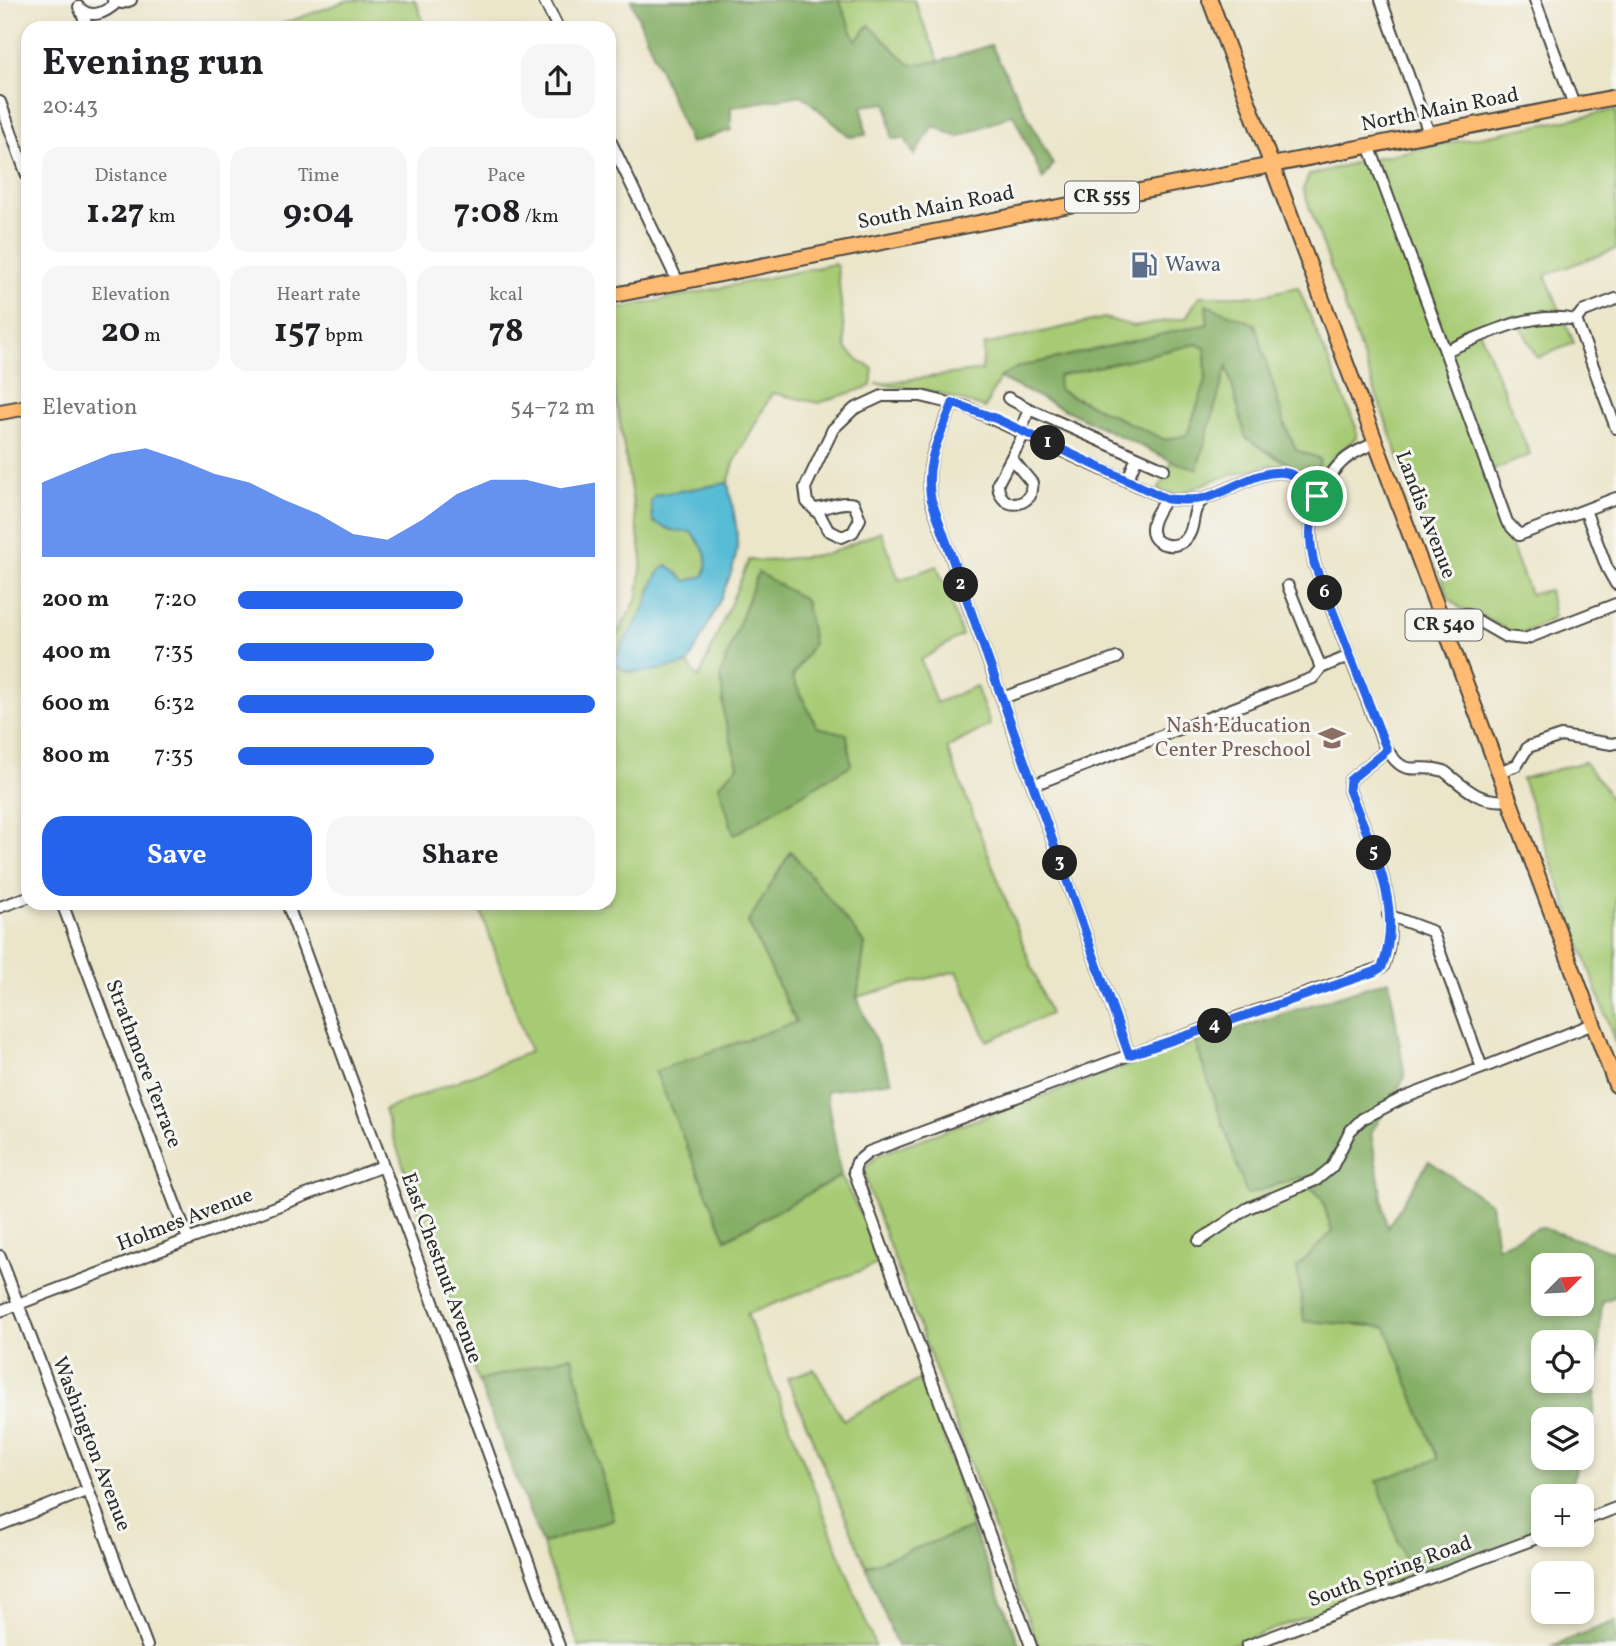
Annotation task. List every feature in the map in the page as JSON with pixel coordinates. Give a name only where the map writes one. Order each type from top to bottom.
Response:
[{"type":"main road","name":"Landis Avenue","points":[[1210,0],[1616,1085]]},
{"type":"main road","name":"North Main Road","points":[[1271,165],[1616,97]]},
{"type":"main road","name":"South Main Road","points":[[616,295],[1271,165]]},
{"type":"main road","points":[[0,412],[21,408]]},
{"type":"street","points":[[78,3],[86,13],[94,14],[106,10],[115,1],[131,0]]},
{"type":"street","points":[[544,0],[554,21]]},
{"type":"street","points":[[1381,0],[1429,133]]},
{"type":"street","points":[[1535,0],[1574,105]]},
{"type":"street","points":[[78,3],[85,21]]},
{"type":"street","points":[[0,102],[21,159]]},
{"type":"street","points":[[1369,145],[1507,522],[1519,535],[1616,498]]},
{"type":"street","points":[[616,153],[678,282]]},
{"type":"street","points":[[1576,320],[1582,313],[1616,299]]},
{"type":"street","points":[[1446,351],[1523,320],[1558,316],[1576,320]]},
{"type":"street","points":[[1576,320],[1616,428]]},
{"type":"street","points":[[815,509],[807,502],[805,488],[833,429],[854,409],[883,396],[921,396],[953,403],[1023,431],[1166,498],[1206,498],[1262,475],[1276,473],[1289,474],[1300,479],[1317,496]]},
{"type":"street","points":[[1008,398],[1164,469]]},
{"type":"street","points":[[953,403],[929,463],[928,486],[937,519],[1129,1055]]},
{"type":"street","points":[[1012,459],[1029,409]]},
{"type":"street","points":[[1376,443],[1343,461],[1317,496],[1311,517],[1309,540],[1314,563],[1349,656],[1393,760],[1406,768],[1444,771],[1483,799],[1509,800]]},
{"type":"street","points":[[1127,481],[1136,457]]},
{"type":"street","points":[[1166,498],[1152,527],[1152,534],[1161,544],[1176,545],[1187,539],[1194,510],[1206,498]]},
{"type":"street","points":[[1585,510],[1607,568],[1616,584]]},
{"type":"street","points":[[1288,586],[1321,668]]},
{"type":"street","points":[[1441,617],[1466,614],[1506,637],[1525,639],[1616,604]]},
{"type":"street","points":[[1033,785],[1313,678],[1321,668],[1349,656]]},
{"type":"street","points":[[1002,698],[1117,658]]},
{"type":"street","points":[[1499,772],[1517,765],[1528,747],[1561,736],[1616,743]]},
{"type":"street","points":[[1031,1646],[854,1171],[857,1162],[869,1152],[1129,1055],[1382,967],[1387,955],[1388,915],[1383,875],[1349,790],[1350,780],[1387,750]]},
{"type":"street","points":[[0,907],[21,900]]},
{"type":"street","name":"Strathmore Terrace","points":[[65,910],[188,1239]]},
{"type":"street","name":"East Chestnut Avenue","points":[[290,910],[559,1646]]},
{"type":"street","points":[[1388,915],[1430,931],[1434,936],[1482,1068]]},
{"type":"street","points":[[1199,1241],[1248,1208],[1316,1180],[1332,1167],[1350,1131],[1362,1119],[1401,1099],[1593,1024]]},
{"type":"street","name":"Holmes Avenue","points":[[0,1311],[383,1166]]},
{"type":"street","name":"Washington Avenue","points":[[0,1256],[144,1645]]},
{"type":"street","points":[[0,1525],[88,1490]]},
{"type":"street","points":[[1594,1516],[1616,1508]]},
{"type":"street","name":"South Spring Road","points":[[1247,1646],[1531,1540]]},
{"type":"green space","points":[[349,0],[415,0],[423,21],[290,21]]},
{"type":"green space","points":[[631,0],[839,0],[856,41],[869,25],[910,65],[941,61],[991,45],[1053,165],[1043,179],[1013,114],[958,137],[934,126],[914,155],[905,138],[892,139],[887,103],[862,106],[866,135],[850,137],[802,95],[731,107],[731,130],[690,143]]},
{"type":"green space","points":[[839,0],[914,0],[939,61],[910,65],[869,25],[856,42]]},
{"type":"green space","points":[[1616,110],[1616,249],[1545,275],[1574,343],[1537,358],[1515,315],[1479,330],[1530,455],[1484,474],[1530,594],[1549,590],[1554,618],[1518,636],[1478,614],[1460,608],[1449,598],[1303,189],[1309,175],[1369,159]]},
{"type":"green space","points":[[834,264],[837,267],[846,348],[860,362],[873,368],[871,386],[819,403],[772,393],[734,463],[728,483],[655,495],[674,531],[691,532],[700,543],[705,552],[706,569],[704,576],[686,581],[667,565],[651,587],[646,607],[616,656],[616,636],[638,597],[642,558],[616,399],[616,310]]},
{"type":"green space","points":[[1298,287],[1356,427],[1356,438],[1329,461],[1319,482],[1312,484],[1271,464],[1216,479],[1177,495],[1158,491],[1172,461],[1197,468],[1227,364],[1246,438],[1316,479],[1320,459],[1296,450],[1285,425],[1206,306],[1208,324],[1018,367],[999,379],[985,408],[936,392],[876,384],[982,370],[984,345],[1105,318],[1133,326],[1186,318],[1199,296],[1258,296]]},
{"type":"green space","points":[[1206,305],[1255,324],[1285,425],[1296,450],[1320,459],[1316,480],[1246,438],[1227,366],[1197,469],[1172,461],[999,378],[1018,367],[1208,324]],"holes":[[[1196,344],[1205,348],[1206,381],[1187,435],[1165,440],[1059,390],[1058,376]]]},
{"type":"green space","points":[[1196,344],[1205,348],[1206,381],[1187,435],[1165,440],[1059,390],[1057,376]]},
{"type":"green space","points":[[881,531],[899,580],[937,566],[962,635],[921,660],[936,703],[976,686],[990,725],[947,748],[1050,1014],[987,1041],[957,971],[857,997],[865,944],[748,922],[796,1022],[726,1239],[841,1176],[862,1217],[878,1264],[747,1314],[875,1646],[579,1646],[542,1544],[613,1519],[572,1356],[478,1381],[384,1110],[530,1052],[480,910],[616,910],[616,665],[628,673],[688,664],[699,678],[749,560],[767,561],[828,554]],"holes":[[[792,678],[817,727],[719,785],[738,766]]]},
{"type":"green space","points":[[758,572],[806,601],[813,644],[792,677],[817,727],[847,734],[851,765],[734,835],[719,785],[738,766],[724,716],[721,674]]},
{"type":"green space","points":[[1584,762],[1604,787],[1616,808],[1616,1045],[1522,779]]},
{"type":"green space","points":[[791,851],[865,944],[857,997],[892,1081],[826,1091],[841,1176],[726,1239],[655,1071],[796,1022],[748,922]]},
{"type":"green space","points":[[1389,980],[1405,1077],[1371,1133],[1387,1228],[1429,1161],[1491,1204],[1497,1247],[1540,1227],[1612,1251],[1616,1249],[1616,1296],[1602,1302],[1594,1410],[1594,1407],[1531,1407],[1531,1470],[1576,1470],[1571,1484],[1531,1484],[1531,1535],[1411,1578],[1377,1481],[1438,1459],[1386,1327],[1304,1321],[1297,1267],[1332,1232],[1322,1198],[1300,1177],[1247,1195],[1195,1042]]},
{"type":"green space","points":[[1195,1042],[1248,1194],[1300,1177],[1322,1198],[1332,1232],[1305,1321],[1386,1326],[1438,1460],[1378,1481],[1411,1578],[1228,1646],[1038,1646],[869,1191],[864,1169],[879,1154]]},
{"type":"green space","points":[[572,1356],[613,1519],[542,1544],[478,1381]]},
{"type":"green space","points":[[814,1369],[843,1420],[925,1377],[972,1528],[866,1566],[787,1378]]},
{"type":"green space","points":[[972,1528],[1020,1646],[897,1646],[866,1566]]},
{"type":"green space","points":[[1616,1621],[1616,1646],[1551,1646]]},
{"type":"water","points":[[728,483],[737,531],[737,548],[717,606],[688,664],[648,672],[629,671],[616,665],[616,655],[647,603],[658,574],[667,565],[686,581],[704,576],[707,563],[705,552],[691,532],[674,531],[653,522],[651,501],[656,495]]},
{"type":"place","name":"Wawa","points":[[1144,265]]},
{"type":"place","name":"Nash Education Center Preschool","points":[[1332,738]]},
{"type":"route","points":[[953,403],[997,419],[1167,499],[1206,498],[1262,475],[1276,473],[1289,474],[1300,479],[1317,496],[1311,517],[1309,540],[1314,563],[1387,750],[1350,780],[1349,790],[1383,875],[1388,903],[1387,955],[1382,967],[1374,972],[1129,1055],[931,499],[928,474],[932,452],[953,403]]}]
